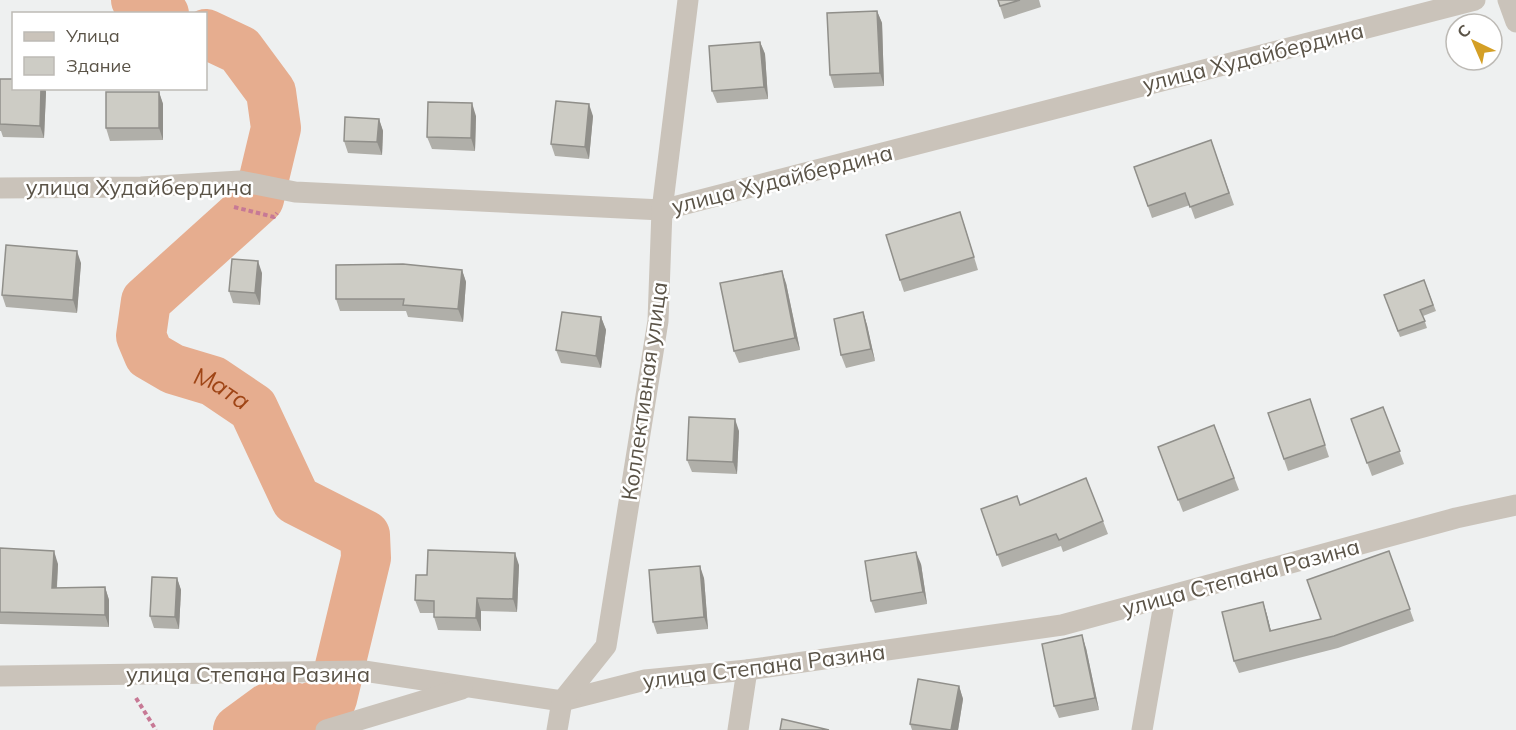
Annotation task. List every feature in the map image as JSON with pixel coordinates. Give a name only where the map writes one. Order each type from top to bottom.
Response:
[{"type":"street","name":"Коллективная улица","points":[[557,730],[562,701],[606,646],[658,321],[662,210],[688,0]]},
{"type":"street","name":"улица Худайбердина","points":[[0,188],[141,187],[240,182],[295,192],[662,210],[1475,0]]},
{"type":"street","points":[[1508,0],[1516,22]]},
{"type":"street","name":"улица Степана Разина","points":[[0,676],[364,671],[562,701],[645,680],[747,670],[1062,625],[1456,518],[1516,505]]},
{"type":"street","points":[[1142,730],[1165,598]]},
{"type":"street","points":[[738,730],[747,670]]},
{"type":"street","points":[[326,730],[468,687]]},
{"type":"path","points":[[223,205],[274,217]]},
{"type":"path","points":[[121,674],[156,730]]},
{"type":"building","points":[[998,0],[1020,0],[1000,6]]},
{"type":"building","points":[[877,11],[880,73],[830,75],[827,13]]},
{"type":"building","points":[[760,42],[764,87],[712,91],[709,46]]},
{"type":"building","points":[[0,79],[12,79],[12,90],[41,90],[40,126],[0,124]]},
{"type":"building","points":[[106,92],[159,92],[159,128],[106,128]]},
{"type":"building","points":[[556,101],[589,104],[585,147],[551,144]]},
{"type":"building","points":[[428,102],[472,103],[471,138],[427,137]]},
{"type":"building","points":[[345,117],[379,119],[377,142],[344,141]]},
{"type":"building","points":[[1211,140],[1229,193],[1190,207],[1185,193],[1148,206],[1134,167]]},
{"type":"building","points":[[960,212],[974,257],[900,280],[886,235]]},
{"type":"building","points":[[6,245],[77,251],[73,300],[2,295]]},
{"type":"building","points":[[232,259],[258,261],[255,293],[229,291]]},
{"type":"building","points":[[403,264],[462,270],[458,309],[403,305],[404,299],[336,299],[336,265]]},
{"type":"building","points":[[782,271],[795,338],[734,351],[720,283]]},
{"type":"building","points":[[1424,280],[1433,305],[1420,310],[1425,321],[1398,331],[1384,295]]},
{"type":"building","points":[[562,312],[601,317],[596,356],[556,350]]},
{"type":"building","points":[[863,312],[871,349],[841,355],[834,319]]},
{"type":"building","points":[[1310,399],[1325,445],[1284,459],[1268,413]]},
{"type":"building","points":[[1383,407],[1400,451],[1367,463],[1351,419]]},
{"type":"building","points":[[689,417],[735,419],[733,462],[687,460]]},
{"type":"building","points":[[1214,425],[1234,478],[1178,500],[1158,447]]},
{"type":"building","points":[[1086,478],[1103,521],[1059,540],[1056,534],[997,555],[981,509],[1017,496],[1020,505]]},
{"type":"building","points":[[0,548],[54,551],[52,588],[105,587],[105,615],[0,612]]},
{"type":"building","points":[[428,550],[515,553],[513,599],[477,598],[476,618],[434,617],[434,601],[415,600],[416,575],[427,575]]},
{"type":"building","points":[[1389,551],[1410,609],[1334,636],[1234,661],[1222,612],[1263,602],[1270,631],[1321,619],[1307,580]]},
{"type":"building","points":[[916,552],[923,592],[871,601],[865,561]]},
{"type":"building","points":[[700,566],[704,617],[653,622],[649,570]]},
{"type":"building","points":[[152,577],[177,578],[175,617],[150,616]]},
{"type":"building","points":[[1082,635],[1095,698],[1054,706],[1042,644]]},
{"type":"building","points":[[918,679],[959,686],[951,730],[910,724]]},
{"type":"building","points":[[782,719],[829,730],[780,730]]},
{"type":"waterway","name":"Мата","points":[[136,0],[160,12]]},
{"type":"waterway","name":"Мата","points":[[207,34],[240,50],[271,92],[276,128],[259,199],[146,301],[141,336],[149,355],[173,369],[213,381],[253,408],[296,500],[365,535],[366,558],[332,699],[303,710],[286,705],[268,708],[238,730]]}]
